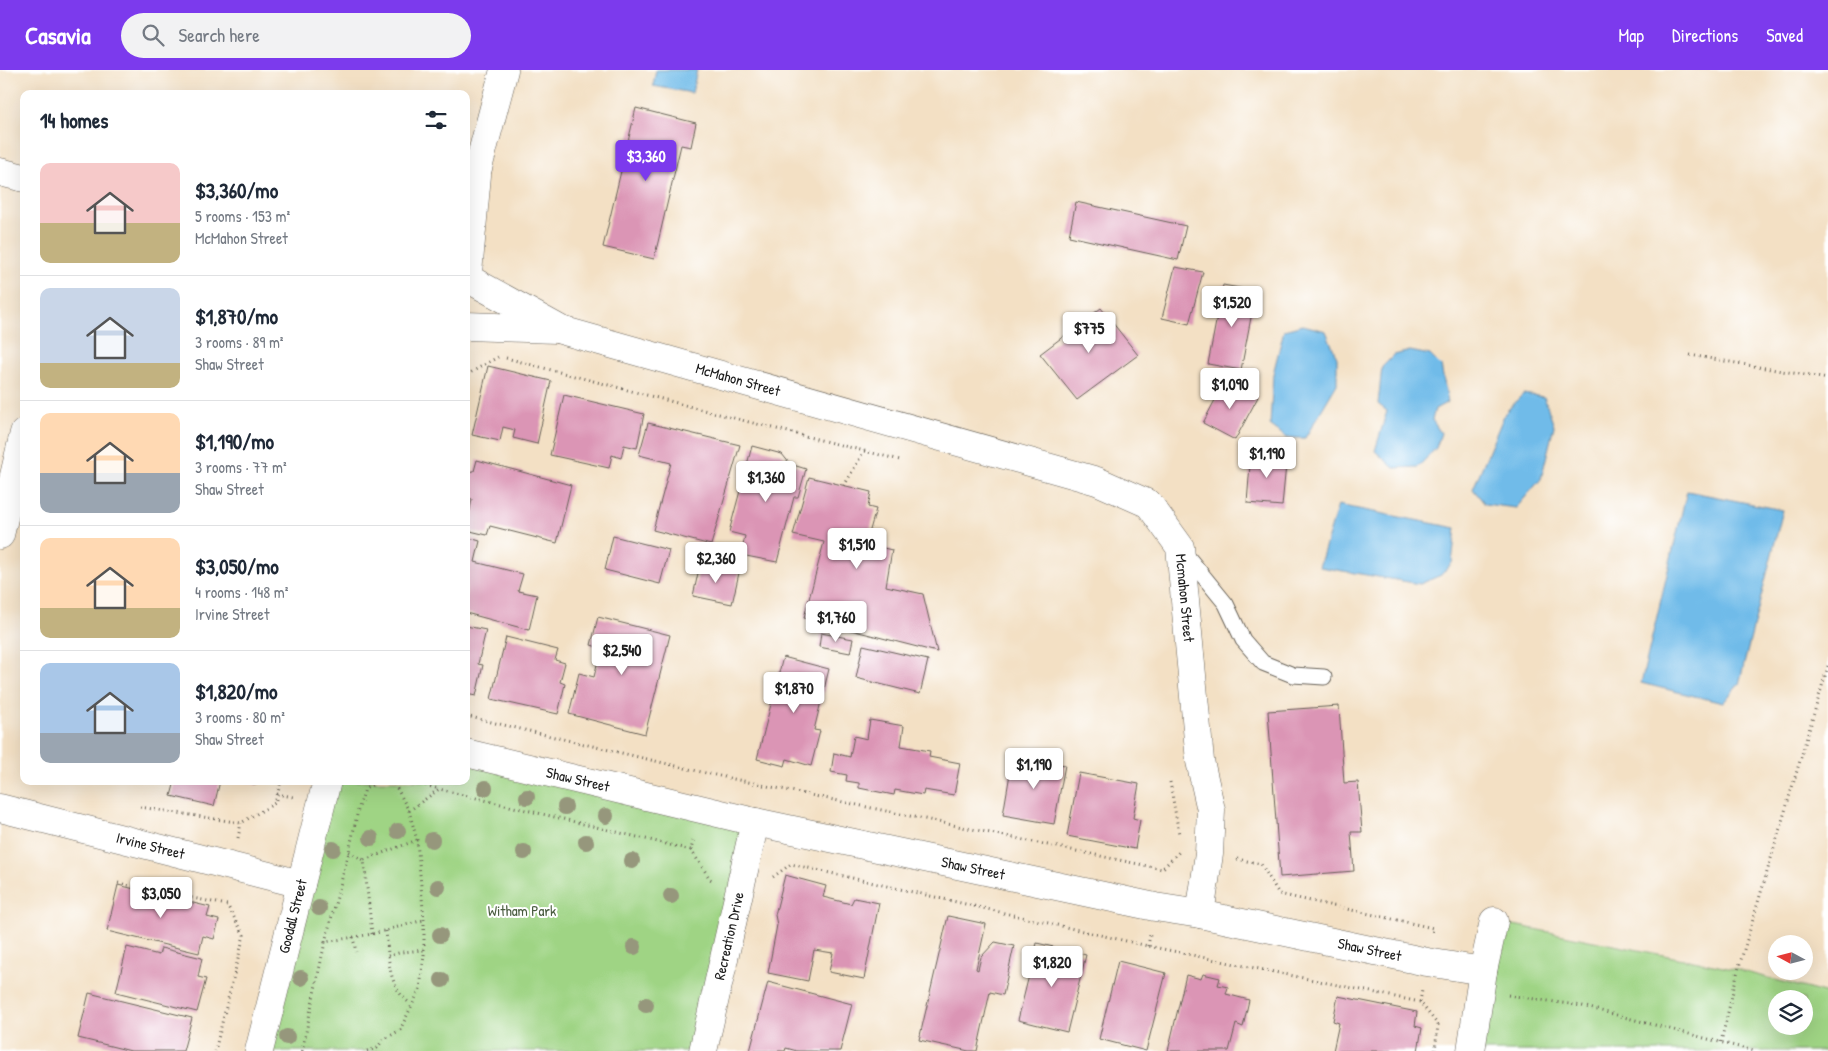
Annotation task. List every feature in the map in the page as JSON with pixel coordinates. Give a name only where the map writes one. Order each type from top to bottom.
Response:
[{"type":"street","points":[[470,185],[478,168],[504,70]]},
{"type":"street","points":[[470,317],[478,299],[470,276],[478,168]]},
{"type":"street","points":[[0,172],[20,177]]},
{"type":"street","points":[[470,276],[560,330]]},
{"type":"street","points":[[470,326],[560,330]]},
{"type":"street","name":"McMahon Street","points":[[560,330],[916,429]]},
{"type":"street","name":"Mcmahon Street","points":[[916,429],[1097,480],[1150,504],[1180,547],[1200,761],[1211,810],[1209,854],[1200,914]]},
{"type":"street","points":[[0,535],[20,450]]},
{"type":"street","name":"Shaw Street","points":[[470,754],[755,822],[1155,907],[1200,914],[1427,962],[1481,981]]},
{"type":"street","name":"Goodall Street","points":[[260,1051],[325,785]]},
{"type":"street","name":"Irvine Street","points":[[0,808],[301,884]]},
{"type":"street","name":"Recreation Drive","points":[[703,1051],[755,822]]},
{"type":"street","points":[[1471,1051],[1481,981],[1494,921]]},
{"type":"lane","points":[[1180,547],[1226,604],[1243,640],[1263,663],[1293,675],[1324,677]]},
{"type":"path","points":[[1690,355],[1828,380]]},
{"type":"path","points":[[470,372],[499,356],[900,460]]},
{"type":"path","points":[[844,486],[864,451]]},
{"type":"path","points":[[1721,1042],[1738,970],[1828,666]]},
{"type":"path","points":[[470,717],[710,774],[1162,869],[1181,850]]},
{"type":"path","points":[[1170,782],[1181,850]]},
{"type":"path","points":[[140,807],[241,824],[275,802],[280,785]]},
{"type":"path","points":[[302,1051],[325,942],[358,810],[365,788],[371,785]]},
{"type":"path","points":[[367,1051],[377,1048],[383,1040],[400,1030],[411,1004],[420,989],[424,950],[424,920],[417,840],[409,811],[395,785]]},
{"type":"path","points":[[425,785],[691,850],[700,809]]},
{"type":"path","points":[[409,811],[439,789]]},
{"type":"path","points":[[349,852],[364,860],[417,840]]},
{"type":"path","points":[[1181,850],[1261,864],[1278,894],[1433,928]]},
{"type":"path","points":[[364,860],[372,934]]},
{"type":"path","points":[[767,882],[791,864],[1148,946],[1420,1002],[1438,1025],[1435,1051]]},
{"type":"path","points":[[118,883],[227,905],[244,935],[215,1051]]},
{"type":"path","points":[[325,942],[372,934],[424,920]]},
{"type":"path","points":[[386,930],[393,983],[399,994],[411,1004]]},
{"type":"path","points":[[353,937],[356,952]]},
{"type":"path","points":[[388,956],[402,952],[424,950]]},
{"type":"path","points":[[1481,981],[1754,1051]]},
{"type":"green space","name":"Witham Park","points":[[470,754],[755,822],[703,1051],[259,1051],[326,785],[470,785]]},
{"type":"green space","points":[[1494,921],[1738,970],[1768,978],[1768,980],[1776,980],[1813,990],[1828,994],[1828,1051],[1471,1051]]},
{"type":"water","points":[[656,70],[697,70],[692,93],[653,86]]},
{"type":"water","points":[[1303,325],[1326,331],[1337,358],[1337,384],[1305,438],[1287,438],[1270,425],[1273,374],[1284,330]]},
{"type":"water","points":[[1410,351],[1430,355],[1441,366],[1448,402],[1435,409],[1432,420],[1441,433],[1436,448],[1418,467],[1394,468],[1375,451],[1387,411],[1378,404],[1382,367],[1394,355]]},
{"type":"water","points":[[1523,394],[1544,397],[1554,426],[1541,479],[1516,508],[1485,504],[1473,489],[1505,413]]},
{"type":"water","points":[[1687,491],[1783,510],[1739,684],[1723,703],[1641,683]]},
{"type":"water","points":[[1338,505],[1456,528],[1452,563],[1441,575],[1420,584],[1319,567]]},
{"type":"building","points":[[636,108],[696,123],[691,147],[681,145],[654,259],[603,247]]},
{"type":"building","points":[[1076,202],[1186,226],[1178,260],[1069,236]]},
{"type":"building","points":[[1175,267],[1203,272],[1189,324],[1162,318]]},
{"type":"building","points":[[1223,285],[1256,291],[1241,370],[1208,364]]},
{"type":"building","points":[[1101,308],[1138,355],[1077,400],[1040,354]]},
{"type":"building","points":[[488,366],[551,381],[537,444],[513,438],[515,430],[503,427],[500,441],[472,435]]},
{"type":"building","points":[[1226,379],[1258,397],[1235,440],[1203,423]]},
{"type":"building","points":[[564,395],[644,414],[637,448],[624,445],[621,458],[612,455],[609,468],[550,455]]},
{"type":"building","points":[[648,423],[740,445],[711,545],[653,530],[671,463],[639,455]]},
{"type":"building","points":[[752,446],[782,454],[790,464],[806,469],[798,497],[794,497],[777,562],[741,555],[745,536],[729,532]]},
{"type":"building","points":[[1251,452],[1287,454],[1282,506],[1247,503]]},
{"type":"building","points":[[477,460],[571,485],[557,543],[490,526],[487,535],[470,531],[472,499],[470,498],[470,472],[474,471]]},
{"type":"building","points":[[809,477],[871,492],[868,507],[876,509],[866,544],[892,550],[886,586],[923,594],[937,652],[804,618],[824,542],[793,535]]},
{"type":"building","points":[[613,536],[669,550],[660,584],[605,570]]},
{"type":"building","points":[[470,538],[480,541],[475,562],[523,574],[518,591],[537,595],[529,630],[470,614]]},
{"type":"building","points":[[700,564],[739,573],[732,604],[693,596]]},
{"type":"building","points":[[598,617],[670,635],[645,734],[569,714],[579,673],[594,677],[601,648],[591,645]]},
{"type":"building","points":[[470,627],[486,630],[478,664],[483,665],[476,696],[470,695]]},
{"type":"building","points":[[821,633],[853,639],[850,653],[819,647]]},
{"type":"building","points":[[506,637],[558,650],[555,660],[565,663],[560,682],[565,684],[558,714],[491,699]]},
{"type":"building","points":[[863,645],[928,660],[920,694],[856,678]]},
{"type":"building","points":[[783,657],[829,669],[814,730],[820,731],[811,766],[787,759],[785,766],[757,759]]},
{"type":"building","points":[[1339,706],[1344,783],[1358,782],[1362,832],[1351,832],[1354,871],[1280,877],[1268,711]]},
{"type":"building","points":[[870,720],[904,726],[901,746],[930,751],[929,757],[960,763],[954,795],[924,790],[923,795],[895,790],[894,795],[859,788],[859,783],[846,781],[847,775],[831,772],[834,753],[850,757],[854,736],[867,739]]},
{"type":"building","points":[[1013,756],[1065,765],[1054,824],[1003,815]]},
{"type":"building","points":[[1079,773],[1139,784],[1133,818],[1140,820],[1135,849],[1067,836]]},
{"type":"building","points":[[174,785],[219,785],[214,806],[171,796]]},
{"type":"building","points":[[785,875],[826,886],[823,897],[851,904],[854,898],[879,903],[864,979],[829,972],[833,953],[814,950],[808,981],[768,973],[777,925],[775,915]]},
{"type":"building","points":[[118,885],[210,907],[207,917],[219,920],[214,939],[203,936],[199,953],[107,931]]},
{"type":"building","points":[[948,916],[986,924],[976,969],[978,970],[981,957],[995,942],[1014,946],[1003,995],[990,992],[977,1051],[919,1040]]},
{"type":"building","points":[[1037,943],[1086,955],[1067,1032],[1018,1020]]},
{"type":"building","points":[[127,947],[159,955],[161,948],[202,958],[198,977],[206,979],[197,1012],[116,992]]},
{"type":"building","points":[[1118,961],[1166,973],[1146,1051],[1099,1039]]},
{"type":"building","points":[[1203,974],[1220,978],[1218,985],[1228,987],[1226,994],[1249,1000],[1243,1027],[1236,1024],[1229,1051],[1168,1051],[1186,975],[1201,979]]},
{"type":"building","points":[[768,982],[852,1004],[840,1051],[797,1051],[786,1048],[785,1051],[750,1051]]},
{"type":"building","points":[[89,993],[192,1018],[183,1051],[131,1051],[78,1038]]},
{"type":"building","points":[[1338,996],[1417,1012],[1415,1026],[1422,1028],[1418,1051],[1333,1051],[1339,1023],[1333,1021]]}]
